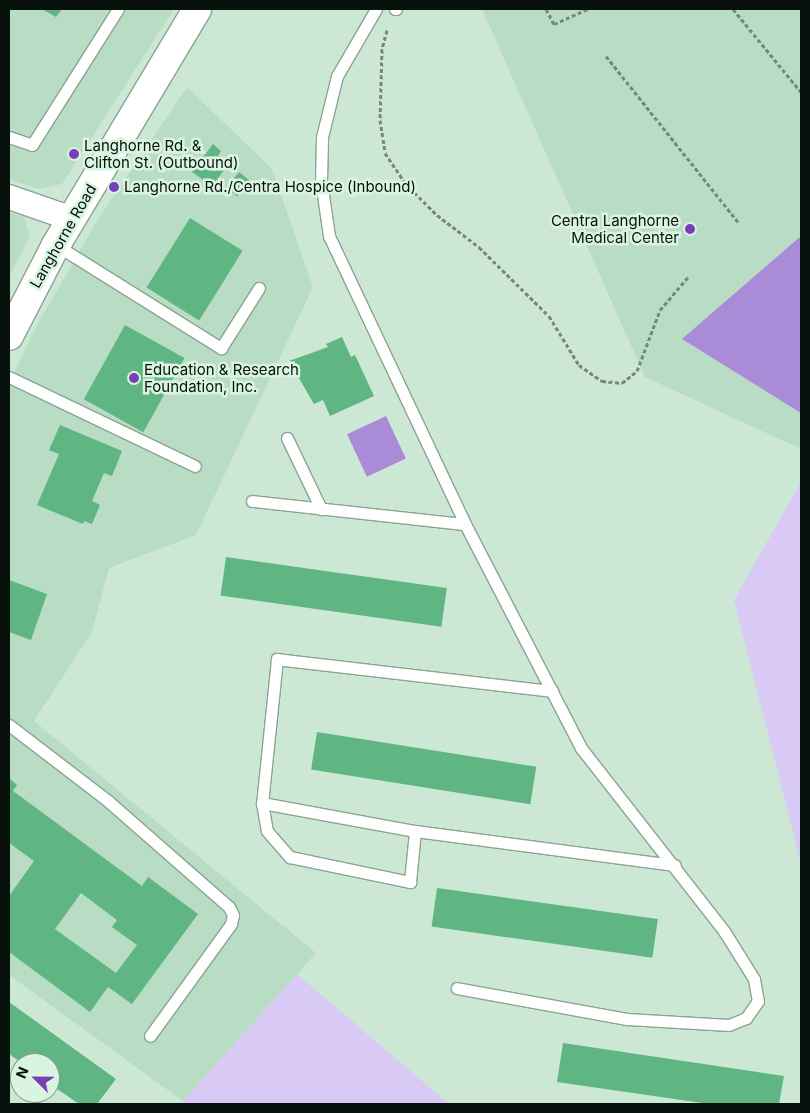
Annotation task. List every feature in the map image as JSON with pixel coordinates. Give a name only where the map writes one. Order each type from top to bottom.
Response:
[{"type":"main road","name":"Langhorne Road","points":[[9,336],[56,245],[197,9]]},
{"type":"street","points":[[9,197],[72,219]]},
{"type":"lane","points":[[9,137],[32,145],[118,9]]},
{"type":"lane","points":[[376,9],[337,76],[322,137],[321,181],[329,236],[465,524],[581,748],[675,865],[754,979],[758,1001],[746,1018],[729,1025],[627,1019],[456,988]]},
{"type":"lane","points":[[56,245],[221,348],[259,288]]},
{"type":"lane","points":[[9,378],[195,466]]},
{"type":"lane","points":[[288,438],[321,509]]},
{"type":"lane","points":[[252,500],[465,524]]},
{"type":"lane","points":[[415,831],[410,882],[290,857],[267,831],[262,803],[277,659],[552,691]]},
{"type":"lane","points":[[9,725],[108,802],[229,907],[231,924],[150,1036]]},
{"type":"lane","points":[[262,803],[415,831],[675,865]]},
{"type":"path","points":[[546,9],[554,24],[588,9]]},
{"type":"path","points":[[733,9],[801,92]]},
{"type":"path","points":[[387,30],[382,49],[380,120],[385,154],[418,196],[479,247],[549,316],[579,365],[602,381],[622,383],[638,370],[660,310],[688,277]]},
{"type":"path","points":[[606,56],[738,222]]},
{"type":"shaded area","points":[[9,9],[174,9],[62,184],[38,189],[9,179]]},
{"type":"shaded area","name":"Centra Langhorne Medical Center","points":[[482,9],[801,9],[801,449],[645,377]]},
{"type":"shaded area","points":[[187,87],[272,169],[313,287],[196,535],[109,568],[92,632],[34,721],[316,953],[183,1101],[9,975],[9,385],[32,334],[95,224]]},
{"type":"shaded area","points":[[9,212],[24,217],[30,236],[9,277]]},
{"type":"shaded area","points":[[801,236],[801,413],[682,339]]},
{"type":"shaded area","points":[[386,416],[406,459],[367,477],[347,434]]},
{"type":"shaded area","points":[[801,482],[801,863],[734,600]]},
{"type":"shaded area","points":[[297,974],[449,1104],[188,1104],[183,1101]]},
{"type":"building","points":[[42,9],[62,9],[56,17]]},
{"type":"building","points":[[213,144],[221,151],[218,156],[229,164],[212,186],[192,172]]},
{"type":"building","points":[[239,172],[250,181],[237,196],[226,188]]},
{"type":"building","points":[[190,218],[243,251],[199,320],[147,288]]},
{"type":"building","name":"Education & Research Foundation, Inc.","points":[[125,325],[184,358],[143,432],[84,399]]},
{"type":"building","points":[[342,337],[351,357],[355,355],[374,396],[330,416],[323,400],[314,404],[289,361],[328,347],[326,344]]},
{"type":"building","points":[[60,425],[122,451],[112,476],[104,473],[92,501],[100,505],[92,524],[84,521],[83,524],[37,505],[59,454],[49,450]]},
{"type":"building","points":[[226,557],[447,588],[441,627],[221,596]]},
{"type":"building","points":[[9,580],[47,594],[31,640],[9,632]]},
{"type":"building","points":[[317,732],[536,767],[530,804],[311,770]]},
{"type":"building","points":[[9,778],[17,785],[13,791],[142,886],[148,877],[198,914],[132,1004],[108,987],[90,1012],[9,952],[9,896],[34,861],[9,843]],"holes":[[[81,893],[117,920],[112,927],[137,945],[116,973],[55,929]]]},
{"type":"building","points":[[437,888],[658,919],[652,958],[432,927]]},
{"type":"building","points":[[9,1002],[116,1079],[97,1104],[79,1104],[60,1091],[60,1053],[9,1054]]},
{"type":"building","points":[[563,1043],[784,1076],[779,1104],[709,1104],[557,1082]]},
{"type":"place","name":"Langhorne Rd. & Clifton St. (Outbound)","points":[[74,154]]},
{"type":"place","name":"Langhorne Rd./Centra Hospice (Inbound)","points":[[114,187]]},
{"type":"place","name":"Centra Langhorne Medical Center","points":[[690,229]]},
{"type":"place","name":"Education & Research Foundation, Inc.","points":[[134,378]]}]
